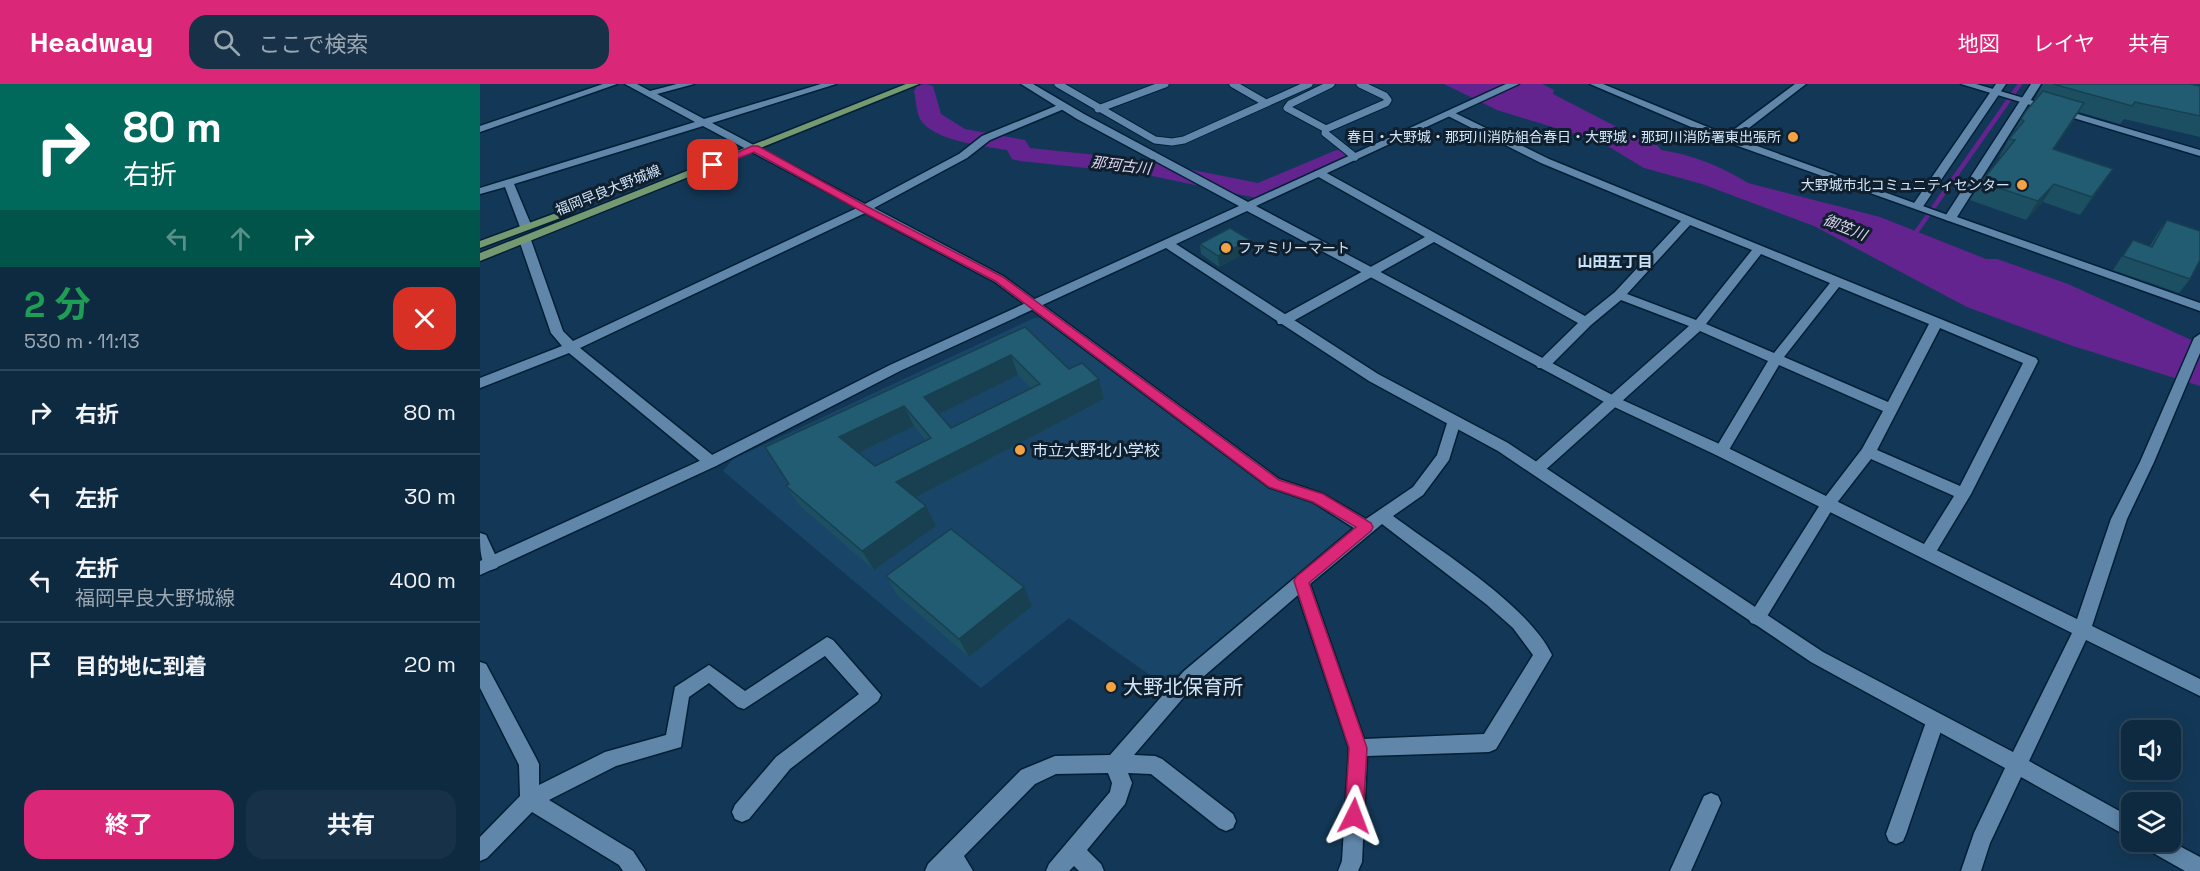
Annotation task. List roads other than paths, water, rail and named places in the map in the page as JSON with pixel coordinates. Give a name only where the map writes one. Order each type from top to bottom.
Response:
[{"type":"main road","name":"福岡早良大野城線","points":[[750,146],[894,84]]},
{"type":"main road","name":"福岡早良大野城線","points":[[480,257],[526,234],[914,84]]},
{"type":"main road","name":"福岡早良大野城線","points":[[480,245],[526,234]]},
{"type":"street","points":[[480,129],[612,84]]},
{"type":"street","points":[[630,84],[999,279],[1274,483],[1318,498],[1366,527]]},
{"type":"street","points":[[648,94],[689,84]]},
{"type":"street","points":[[480,191],[705,123],[817,86],[831,84]]},
{"type":"street","points":[[1026,84],[1061,107],[1613,401],[1721,451],[2200,688]]},
{"type":"street","points":[[480,538],[486,565],[711,462],[895,368],[1514,84]]},
{"type":"street","points":[[1595,84],[1728,139],[2200,307]]},
{"type":"street","points":[[1728,139],[1801,84]]},
{"type":"street","points":[[1966,84],[1998,88],[2025,101],[2200,153]]},
{"type":"street","points":[[1950,218],[2036,84]]},
{"type":"street","points":[[1918,206],[1998,88]]},
{"type":"street","points":[[480,383],[571,347],[864,209],[963,156],[986,138],[1061,107]]},
{"type":"street","points":[[1454,113],[1545,161],[2031,361],[1963,494],[1927,552]]},
{"type":"street","points":[[1319,173],[1586,322]]},
{"type":"street","points":[[508,182],[557,333],[711,462]]},
{"type":"street","points":[[1544,364],[1586,322],[1619,295],[1687,221]]},
{"type":"street","points":[[1283,321],[1432,238]]},
{"type":"street","points":[[1168,244],[1283,321],[1453,424],[1503,447],[1817,657],[2121,823]]},
{"type":"street","points":[[1537,469],[1698,325],[1760,248]]},
{"type":"street","points":[[1721,451],[1776,359],[1838,280]]},
{"type":"street","points":[[1619,295],[1698,325],[1892,409]]},
{"type":"street","points":[[1756,618],[1828,504],[1868,452],[1937,321]]},
{"type":"street","points":[[1971,871],[1981,840],[2082,629],[2119,519],[2147,462],[2161,424],[2200,338]]},
{"type":"street","points":[[1114,764],[1190,677],[1366,527],[1418,491],[1444,456],[1453,424]]},
{"type":"street","points":[[1868,452],[1963,494]]},
{"type":"street","points":[[1358,748],[1489,743],[1543,655],[1520,622],[1382,516]]},
{"type":"street","points":[[1301,581],[1358,748],[1352,862],[1348,871]]},
{"type":"street","points":[[480,851],[530,800],[612,758],[674,741],[681,693],[709,673],[744,701],[826,645],[872,695],[783,763],[742,812]]},
{"type":"street","points":[[480,670],[529,764],[530,800]]},
{"type":"street","points":[[1896,834],[1935,722]]},
{"type":"street","points":[[1056,871],[1118,797],[1122,783],[1114,764]]},
{"type":"street","points":[[934,871],[956,863],[1028,777],[1055,765],[1155,765],[1226,821]]},
{"type":"street","points":[[530,800],[626,858],[636,871]]},
{"type":"street","points":[[1680,871],[1711,803]]},
{"type":"street","points":[[1073,850],[1094,871]]},
{"type":"street","points":[[2171,852],[2200,868]]},
{"type":"lane","points":[[1058,84],[1155,140],[1172,142],[1184,140],[1309,84]]},
{"type":"lane","points":[[1098,109],[1154,86],[1165,84]]},
{"type":"lane","points":[[1233,84],[1266,103]]},
{"type":"lane","points":[[1331,84],[1287,108],[1326,129],[1386,103],[1388,100],[1385,96],[1360,84]]},
{"type":"lane","points":[[1326,129],[1325,133],[1355,157]]},
{"type":"water","name":"御笠川","points":[[1444,84],[1542,84],[1554,90],[1553,94],[1638,138],[1657,145],[1661,150],[1706,162],[1748,183],[1880,217],[1986,259],[1997,259],[2068,284],[2200,344],[2200,386],[2070,345],[1967,307],[1814,226],[1702,184],[1644,168],[1601,142],[1497,110]]},
{"type":"waterway","points":[[1912,238],[2020,84]]},
{"type":"waterway","name":"那珂古川","points":[[925,91],[930,117],[958,135],[1017,145],[1020,154],[1143,167],[1261,191],[1342,156]]},
{"type":"place","name":"春日・大野城・那珂川消防組合春日・大野城・那珂川消防署東出張所","points":[[1793,137]]},
{"type":"place","name":"大野城市北コミュニティセンター","points":[[2022,185]]},
{"type":"place","name":"ファミリーマート","points":[[1226,248]]},
{"type":"place","name":"市立大野北小学校","points":[[1020,450]]},
{"type":"place","name":"大野北保育所","points":[[1111,687]]},
{"type":"district","name":"山田五丁目","points":[[1615,261]]}]
